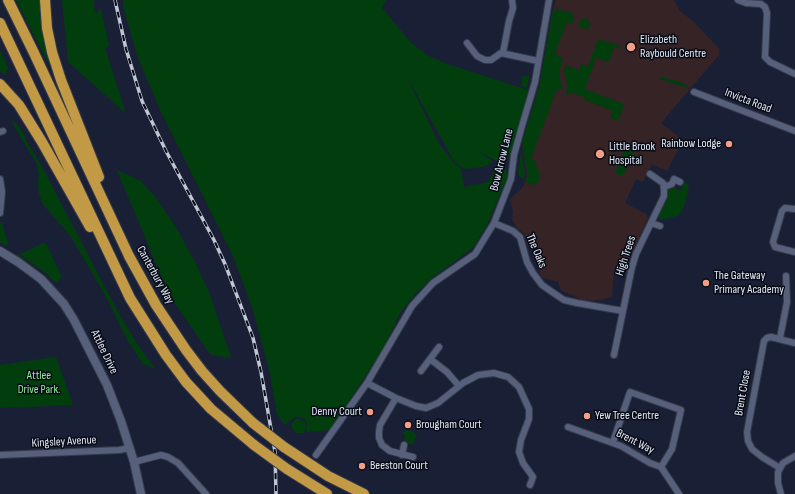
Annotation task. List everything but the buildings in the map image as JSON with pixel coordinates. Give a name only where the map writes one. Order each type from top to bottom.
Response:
[{"type":"highway","name":"Canterbury Way","points":[[8,0],[129,256],[156,305],[186,350],[220,391],[253,423],[284,447],[328,476],[364,494]]},
{"type":"highway","points":[[45,0],[47,28],[52,52],[129,256]]},
{"type":"highway","points":[[0,23],[130,298]]},
{"type":"highway","points":[[0,84],[19,105],[42,142],[130,298],[166,355],[186,382],[211,409],[254,445],[287,469],[327,494]]},
{"type":"street","points":[[503,53],[509,19],[513,8],[512,0]]},
{"type":"street","name":"Bow Arrow Lane","points":[[316,455],[367,383],[412,306],[433,283],[475,254],[494,223],[511,179],[514,156],[534,82],[549,0]]},
{"type":"street","points":[[738,0],[746,3],[762,2],[767,10],[766,58],[770,62],[795,74]]},
{"type":"street","points":[[467,43],[477,56],[485,60],[490,60],[497,54],[503,53],[538,61]]},
{"type":"street","name":"Invicta Road","points":[[694,92],[795,131]]},
{"type":"street","points":[[650,174],[660,180],[664,187],[672,184],[674,179],[680,182]]},
{"type":"street","points":[[0,179],[2,192],[0,213]]},
{"type":"street","name":"High Trees","points":[[614,355],[632,267],[636,254],[664,196],[664,187]]},
{"type":"street","points":[[795,209],[784,208],[782,211],[773,242],[775,247],[795,252]]},
{"type":"street","points":[[651,222],[660,226]]},
{"type":"street","name":"The Oaks","points":[[494,223],[514,231],[520,237],[530,269],[539,281],[552,292],[568,301],[623,311]]},
{"type":"street","name":"Attlee Drive","points":[[0,251],[42,279],[69,311],[86,341],[121,421],[134,462],[141,494]]},
{"type":"street","points":[[786,276],[787,302],[780,338],[795,343]]},
{"type":"street","points":[[786,284],[794,283]]},
{"type":"street","name":"Brent Close","points":[[780,338],[769,337],[765,339],[763,343],[747,435],[748,443],[755,451],[780,468]]},
{"type":"street","points":[[422,370],[439,348]]},
{"type":"street","points":[[430,359],[447,372],[459,386]]},
{"type":"street","points":[[367,383],[396,398],[420,407],[429,407],[441,401],[459,386],[478,375],[492,373],[506,376],[520,387],[527,402],[530,414],[529,421],[521,440],[519,454],[523,464],[533,477],[530,485]]},
{"type":"street","points":[[613,442],[630,392],[681,410],[672,449],[661,467]]},
{"type":"street","points":[[396,398],[380,425],[378,435],[385,448],[391,452],[411,457]]},
{"type":"street","name":"Brent Way","points":[[568,427],[613,442],[661,467],[679,494]]},
{"type":"street","points":[[402,455],[404,444]]},
{"type":"street","name":"Kingsley Avenue","points":[[0,455],[120,450],[130,448]]},
{"type":"street","points":[[134,462],[161,455],[168,457],[178,463],[206,494]]},
{"type":"street","points":[[781,494],[778,481],[780,468],[784,462],[795,456]]},
{"type":"shaded area","name":"Little Brook Hospital","points":[[556,0],[674,0],[680,11],[694,22],[719,49],[719,55],[661,123],[683,140],[667,171],[652,164],[643,182],[636,179],[625,203],[646,214],[648,218],[630,258],[614,269],[612,297],[594,301],[582,300],[561,290],[558,282],[541,277],[533,248],[528,245],[524,233],[517,229],[512,219],[513,211],[510,199],[523,187],[527,176],[522,143],[540,83],[552,13]]},
{"type":"green space","points":[[16,0],[40,0],[44,36],[51,64],[49,65]]},
{"type":"green space","points":[[62,0],[94,0],[95,14],[101,9],[109,46],[105,48],[125,111],[123,111],[68,62]]},
{"type":"green space","points":[[123,0],[386,0],[382,8],[411,43],[427,55],[447,64],[528,90],[512,152],[508,158],[502,161],[497,161],[478,151],[492,161],[490,164],[482,167],[465,169],[454,161],[407,77],[439,144],[454,163],[461,169],[464,187],[488,182],[494,172],[506,168],[507,178],[488,223],[474,247],[432,278],[417,292],[400,313],[384,348],[330,430],[306,432],[307,423],[304,418],[295,417],[285,425],[277,414],[269,369],[253,310],[233,256],[161,112],[138,58],[123,6]]},
{"type":"green space","points":[[556,9],[570,12],[574,16],[574,19],[572,24],[567,22],[555,54],[563,58],[559,73],[562,89],[557,89],[531,159],[535,161],[540,176],[538,183],[533,185],[525,182],[528,176],[522,143],[540,83],[552,13]]},
{"type":"green space","points":[[582,18],[587,19],[590,24],[588,30],[578,26]]},
{"type":"green space","points":[[598,39],[620,46],[619,49],[614,47],[609,62],[596,58],[585,89],[624,104],[618,121],[610,118],[613,111],[586,101],[584,97],[569,92],[568,96],[566,95],[567,86],[564,71],[565,65],[579,70],[581,64],[588,66]]},
{"type":"green space","points":[[0,50],[8,68],[5,75],[0,71]]},
{"type":"green space","points":[[523,75],[529,76],[527,88],[521,86]]},
{"type":"green space","points":[[661,77],[681,82],[691,89],[659,79]]},
{"type":"green space","points":[[11,121],[16,123],[26,137],[26,140],[41,165],[118,312],[136,342],[155,369],[143,364],[128,341],[104,293],[71,237],[42,203],[39,193],[37,164]]},
{"type":"green space","points":[[634,143],[636,146],[625,172],[622,176],[615,173],[626,145],[632,148]]},
{"type":"green space","points":[[521,150],[525,174],[524,179],[519,176],[518,172]]},
{"type":"green space","points":[[117,170],[141,181],[156,198],[174,224],[194,260],[209,292],[231,357],[226,358],[210,354],[174,302],[157,266]]},
{"type":"green space","points":[[684,182],[689,185],[685,204],[681,213],[674,217],[659,220],[658,216],[668,199],[667,190],[673,187],[680,191]]},
{"type":"green space","points":[[1,221],[2,223],[9,247],[0,242]]},
{"type":"green space","points":[[43,243],[46,244],[61,275],[61,278],[56,283],[20,254]]},
{"type":"green space","points":[[18,254],[55,285],[53,287],[16,257]]},
{"type":"green space","name":"Attlee Drive Park.","points":[[56,357],[73,405],[0,408],[0,365]]},
{"type":"green space","points":[[295,419],[305,422],[306,426],[304,433],[297,433],[293,430],[291,425]]},
{"type":"green space","points":[[406,429],[417,434],[412,445],[403,442],[406,436],[403,434]]},
{"type":"railway","points":[[115,0],[126,49],[142,101],[166,151],[214,240],[225,264],[253,338],[261,372],[275,452],[276,494]]},
{"type":"place","name":"Elizabeth Raybould Centre","points":[[631,47]]},
{"type":"place","name":"Rainbow Lodge","points":[[729,144]]},
{"type":"place","name":"Little Brook Hospital","points":[[600,154]]},
{"type":"place","name":"The Gateway Primary Academy","points":[[706,283]]},
{"type":"place","name":"Denny Court","points":[[370,412]]},
{"type":"place","name":"Yew Tree Centre","points":[[587,416]]},
{"type":"place","name":"Brougham Court","points":[[408,425]]},
{"type":"place","name":"Beeston Court","points":[[362,466]]}]
